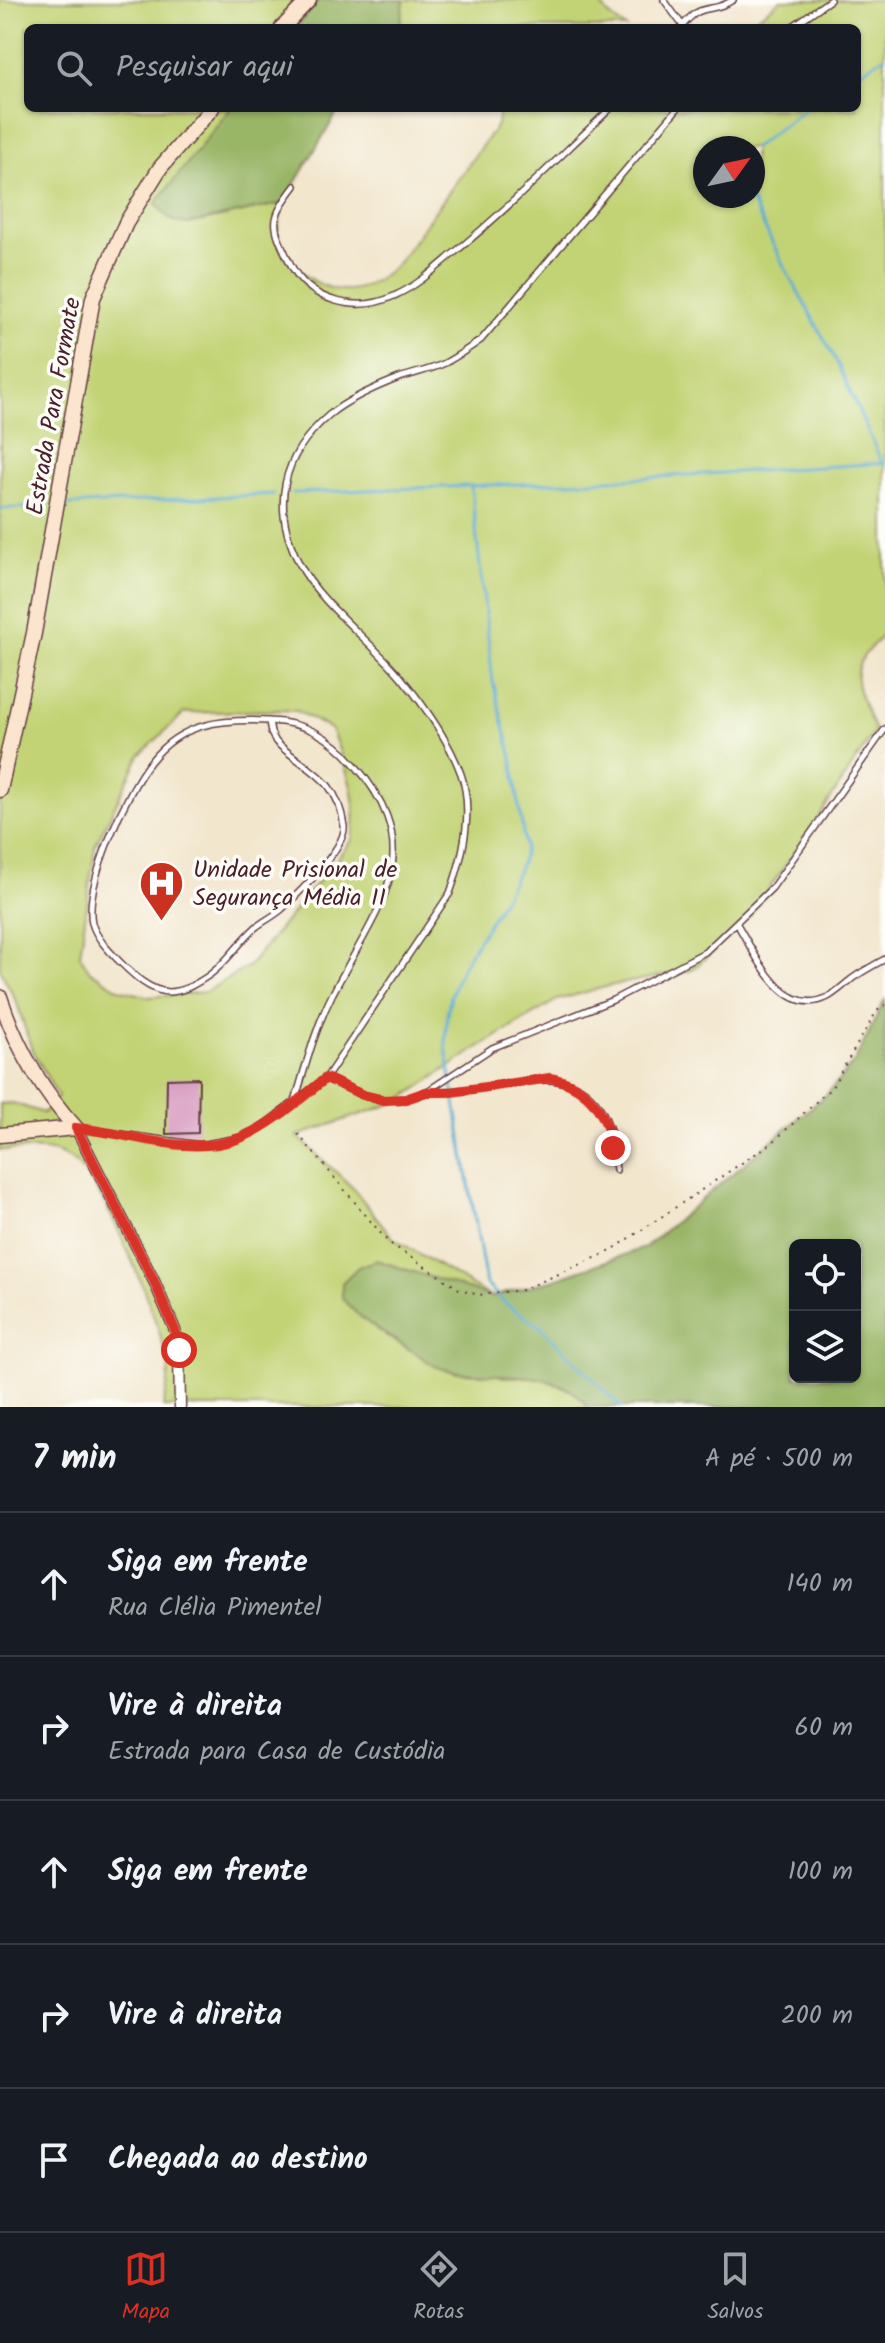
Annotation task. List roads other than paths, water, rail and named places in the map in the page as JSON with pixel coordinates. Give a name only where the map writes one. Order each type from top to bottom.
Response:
[{"type":"street","points":[[286,24],[309,0]]},
{"type":"street","name":"Estrada Para Formate","points":[[0,790],[34,633],[93,298],[132,212],[160,168],[209,112]]},
{"type":"street","points":[[0,997],[17,1043],[76,1128],[154,1281],[175,1330],[179,1350],[180,1407]]},
{"type":"street","points":[[0,1135],[76,1128]]},
{"type":"lane","points":[[664,0],[680,24]]},
{"type":"lane","points":[[684,24],[693,13],[703,8],[722,6],[733,0]]},
{"type":"lane","points":[[796,24],[830,0]]},
{"type":"lane","points":[[295,186],[277,210],[276,231],[295,275],[312,292],[333,301],[355,304],[374,302],[393,297],[418,283],[475,236],[607,112]]},
{"type":"lane","points":[[76,1128],[182,1144],[216,1144],[260,1128],[326,1078],[450,893],[462,861],[466,814],[462,777],[446,740],[400,676],[315,585],[299,563],[284,506],[284,483],[289,465],[330,414],[398,379],[443,364],[481,340],[675,112]]},
{"type":"lane","points":[[269,721],[276,742],[309,765],[330,788],[345,827],[341,842],[296,895],[256,928],[211,974],[178,991],[155,989],[126,969],[93,926],[90,908],[93,888],[132,788],[163,747],[178,734],[199,725],[269,721],[299,724],[336,743],[363,774],[384,811],[393,835],[394,862],[378,915],[332,996],[313,1039],[295,1103]]},
{"type":"lane","points":[[326,1078],[363,1095],[384,1100],[406,1099],[426,1092],[492,1048],[613,1000],[705,952],[772,888],[885,729]]},
{"type":"lane","points":[[737,924],[771,979],[790,997],[802,1001],[813,1002],[828,997],[885,959]]},
{"type":"lane","points":[[426,1092],[451,1092],[550,1078],[564,1081],[586,1093],[599,1107],[609,1127],[616,1170]]},
{"type":"waterway","points":[[861,71],[885,56]]},
{"type":"waterway","points":[[765,139],[801,112]]},
{"type":"waterway","points":[[755,208],[837,362],[881,461]]},
{"type":"waterway","points":[[293,493],[591,481],[885,463]]},
{"type":"waterway","points":[[471,486],[493,682],[512,758],[525,846],[514,878],[454,985],[446,1024],[446,1049],[486,1284],[506,1304],[541,1327],[621,1407]]},
{"type":"waterway","points":[[68,505],[274,494]]},
{"type":"waterway","points":[[0,509],[47,506]]},
{"type":"place","name":"Unidade Prisional de Segurança Média II","points":[[162,922]]}]
